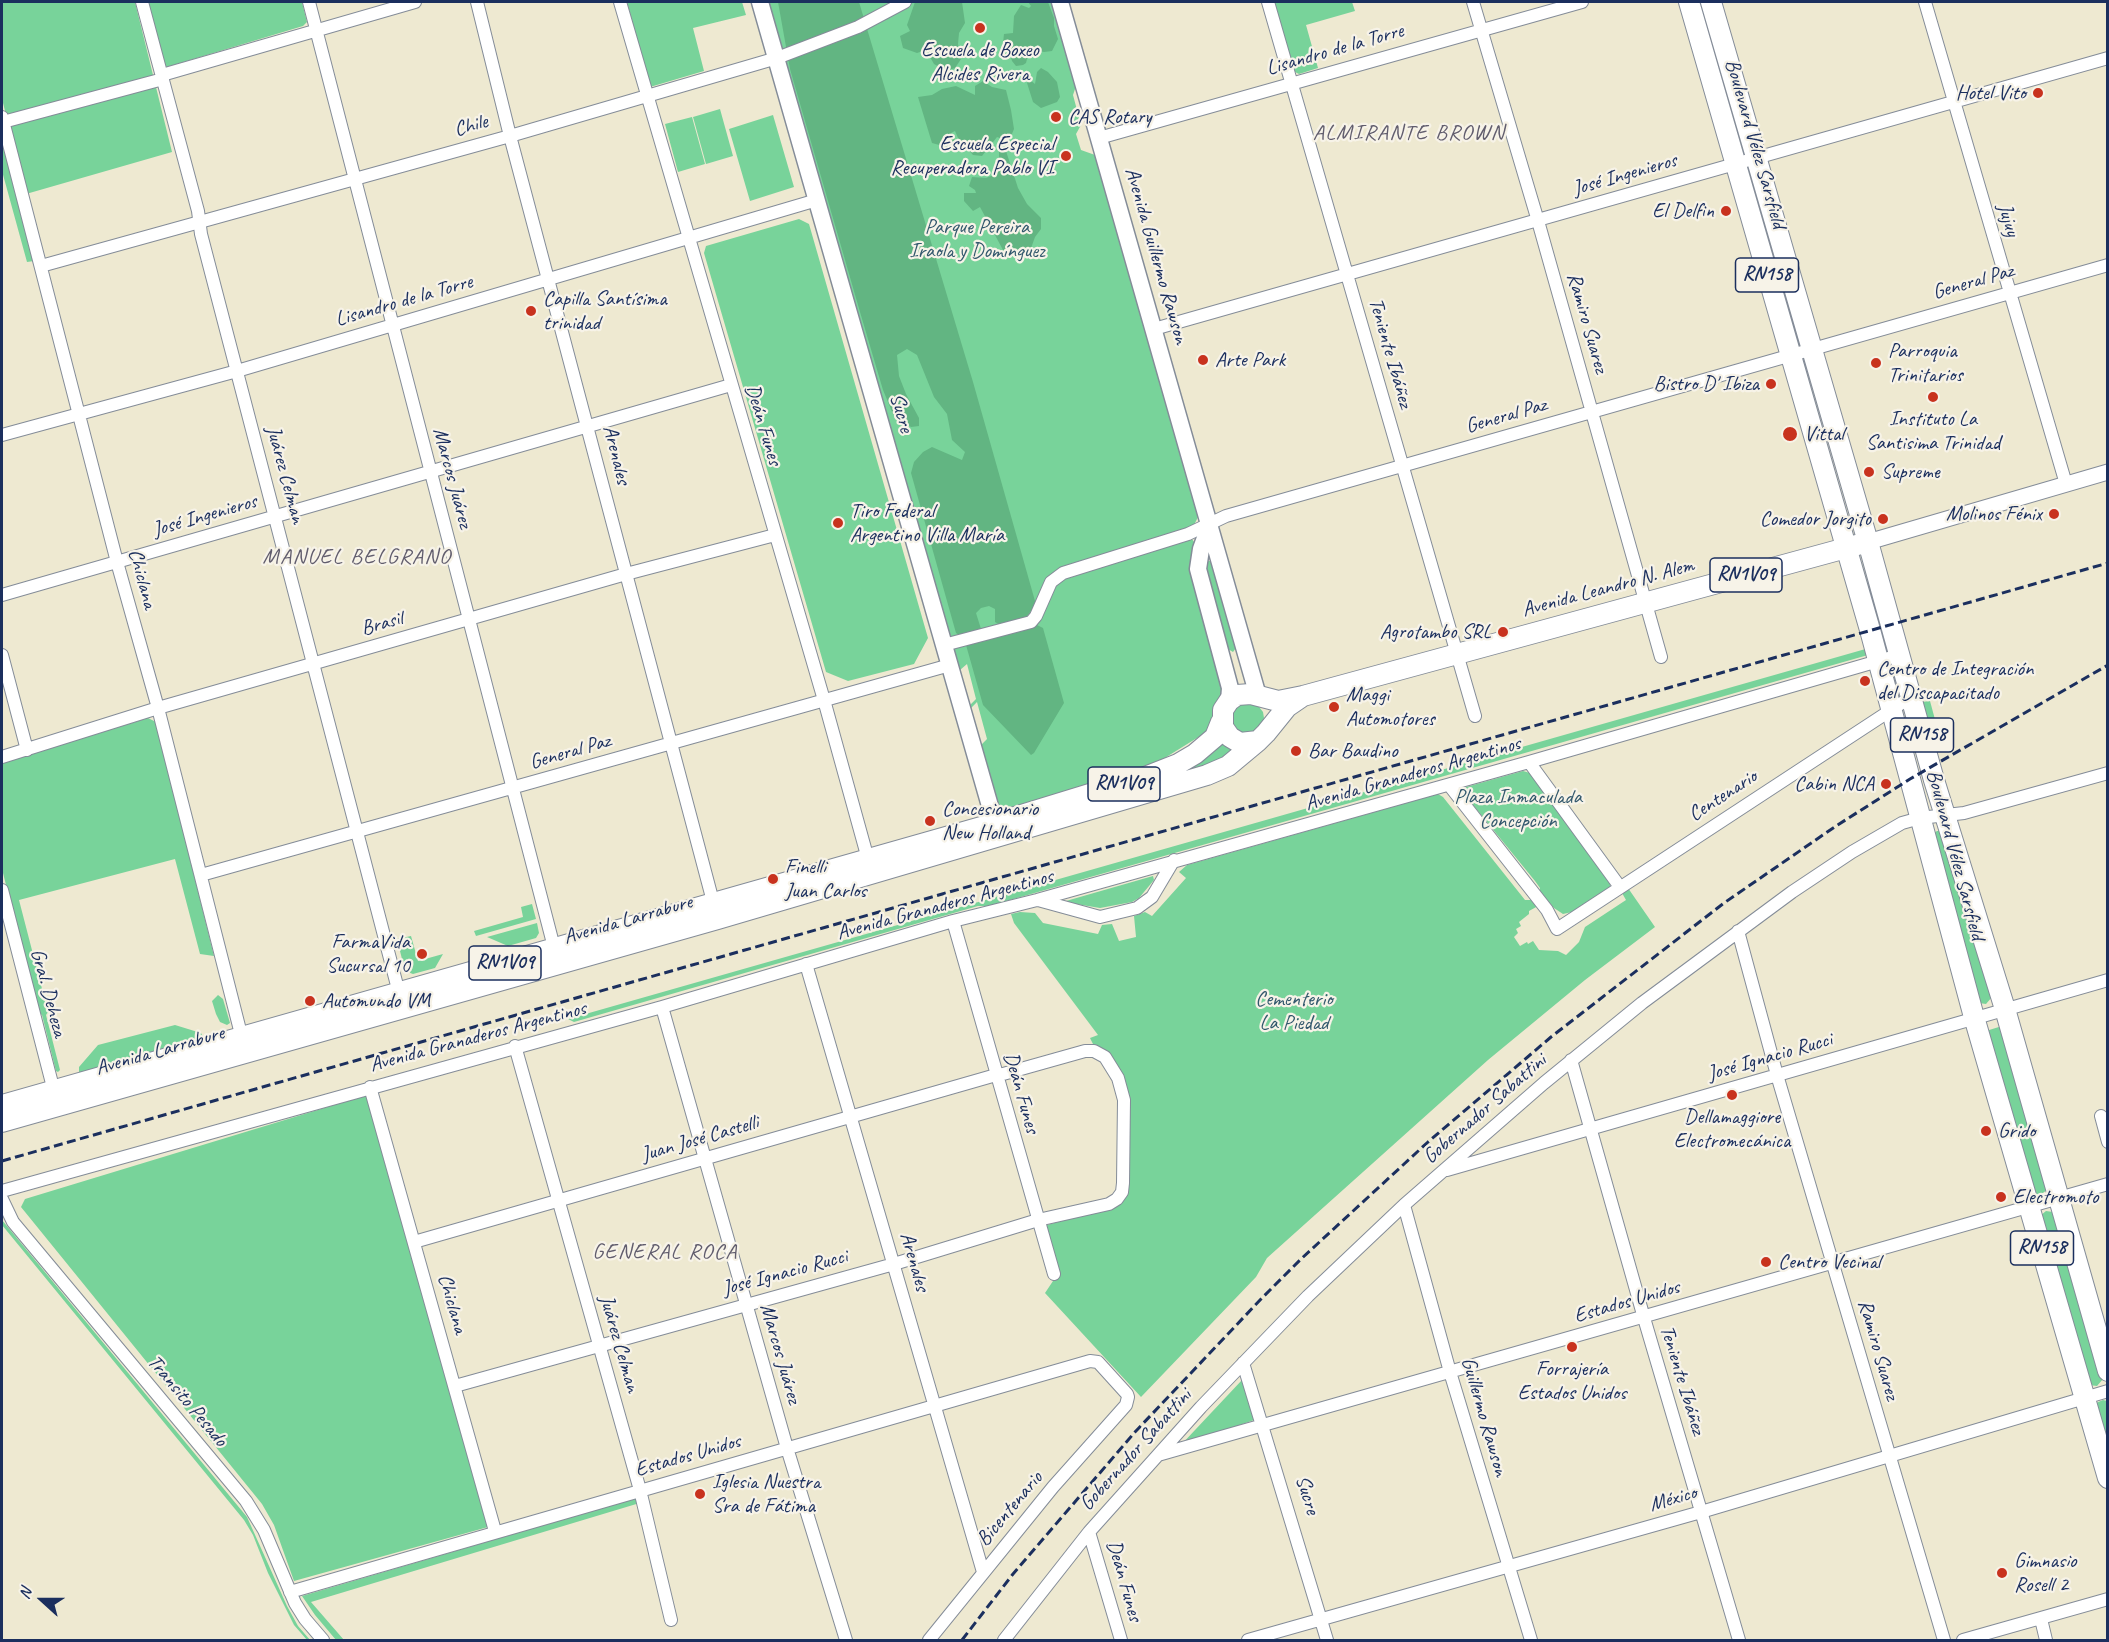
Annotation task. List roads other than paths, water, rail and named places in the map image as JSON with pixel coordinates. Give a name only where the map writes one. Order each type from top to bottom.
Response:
[{"type":"main road","name":"Sucre","points":[[760,2],[997,830]]},
{"type":"main road","name":"Avenida Guillermo Rawson","points":[[1060,2],[1258,696]]},
{"type":"main road","name":"Boulevard Vélez Sarsfield","points":[[1689,2],[1878,661],[1974,1017],[2108,1478]]},
{"type":"main road","name":"Boulevard Vélez Sarsfield","points":[[1711,2],[1945,816],[2005,1008],[2108,1371]]},
{"type":"main road","points":[[1210,524],[1201,549],[1198,569],[1230,688],[1229,701]]},
{"type":"main road","name":"Avenida Leandro N. Alem","points":[[1258,696],[1278,701],[1303,696],[1868,542]]},
{"type":"main road","name":"RN1V09","points":[[1221,722],[1223,710],[1237,695],[1244,693],[1258,696]]},
{"type":"main road","points":[[1221,722],[1226,733],[1234,741],[1246,743],[1264,734],[1271,720],[1268,706],[1258,696]]},
{"type":"main road","name":"RN1V09","points":[[1264,734],[1287,707],[1303,696]]},
{"type":"main road","name":"Avenida Larrabure","points":[[715,911],[868,859],[997,830],[1161,772],[1204,748],[1215,736],[1221,722]]},
{"type":"main road","name":"Avenida Larrabure","points":[[2,1122],[56,1098],[997,830],[1207,775],[1228,766],[1264,734]]},
{"type":"main road","name":"Avenida Larrabure","points":[[244,1044],[399,993],[556,956]]},
{"type":"main road","name":"Avenida Larrabure","points":[[2,1105],[56,1098]]},
{"type":"street","name":"Juárez Celman","points":[[142,2],[399,993]]},
{"type":"street","name":"Marcos Juárez","points":[[309,2],[556,956]]},
{"type":"street","points":[[2,119],[162,77],[316,29],[415,2]]},
{"type":"street","name":"Arenales","points":[[477,2],[510,136],[715,911]]},
{"type":"street","name":"Deán Funes","points":[[620,2],[824,700],[868,859]]},
{"type":"street","name":"Chile","points":[[41,266],[355,180],[777,58],[858,27],[905,2]]},
{"type":"street","name":"Teniente Ibáñez","points":[[1268,2],[1475,716]]},
{"type":"street","name":"Ramiro Suarez","points":[[1473,2],[1538,221],[1661,657]]},
{"type":"street","name":"Lisandro de la Torre","points":[[1099,138],[1582,2]]},
{"type":"street","name":"Jujuy","points":[[1925,2],[2066,484]]},
{"type":"street","name":"José Ingenieros","points":[[1154,329],[2108,58]]},
{"type":"street","name":"Chiclana","points":[[2,119],[117,562],[158,708],[244,1044]]},
{"type":"street","name":"Lisandro de la Torre","points":[[2,435],[237,370],[817,200]]},
{"type":"street","name":"General Paz","points":[[944,645],[1031,622],[1052,582],[1063,573],[1188,534],[1226,516],[2108,264]]},
{"type":"street","name":"José Ingenieros","points":[[2,595],[731,385]]},
{"type":"street","name":"Avenida Leandro N. Alem","points":[[1868,542],[2108,472]]},
{"type":"street","name":"Brasil","points":[[2,757],[158,708],[626,574],[775,535]]},
{"type":"street","points":[[2,655],[6,689],[27,750]]},
{"type":"street","name":"Avenida Granaderos Argentinos","points":[[2,1191],[662,1006],[952,921],[1037,900],[1449,785],[1899,655]]},
{"type":"street","name":"General Paz","points":[[201,875],[950,664]]},
{"type":"street","name":"Centenario","points":[[1449,785],[1547,910],[1557,929],[1911,697]]},
{"type":"street","points":[[1529,762],[1620,887]]},
{"type":"street","name":"Gobernador Sabattini","points":[[1004,1641],[1089,1532],[1156,1456],[1308,1296],[1404,1204],[1571,1060],[1738,931],[1852,852],[1902,823],[1920,818],[1964,813],[2108,773]]},
{"type":"street","points":[[1037,900],[1100,917],[1137,908],[1152,897],[1174,860]]},
{"type":"street","name":"Gral. Deheza","points":[[2,890],[56,1098]]},
{"type":"street","name":"Deán Funes","points":[[952,921],[1054,1274]]},
{"type":"street","name":"Ramiro Suarez","points":[[1738,931],[1944,1641]]},
{"type":"street","name":"Arenales","points":[[806,964],[983,1572]]},
{"type":"street","name":"José Ignacio Rucci","points":[[1443,1171],[2108,980]]},
{"type":"street","name":"Marcos Juárez","points":[[662,1006],[745,1304],[846,1641]]},
{"type":"street","name":"Juárez Celman","points":[[515,1046],[640,1490],[671,1620]]},
{"type":"street","name":"Juan José Castelli","points":[[414,1242],[1089,1050],[1105,1057],[1122,1086],[1124,1100],[1122,1192]]},
{"type":"street","name":"Teniente Ibáñez","points":[[1571,1060],[1739,1641]]},
{"type":"street","name":"Chiclana","points":[[370,1087],[495,1531]]},
{"type":"street","points":[[2101,1116],[2108,1142]]},
{"type":"street","name":"Estados Unidos","points":[[1156,1456],[2108,1184]]},
{"type":"street","name":"José Ignacio Rucci","points":[[455,1386],[894,1264],[1038,1220],[1113,1202],[1122,1192]]},
{"type":"street","name":"Transito Pesado","points":[[2,1199],[13,1222],[246,1501],[264,1530],[290,1592],[305,1619],[323,1641]]},
{"type":"street","name":"Guillermo Rawson","points":[[1404,1204],[1450,1372],[1531,1641]]},
{"type":"street","name":"Estados Unidos","points":[[290,1592],[1090,1361],[1098,1362]]},
{"type":"street","name":"Bicentenario","points":[[929,1641],[1053,1487],[1126,1405],[1127,1394],[1098,1362]]},
{"type":"street","name":"Sucre","points":[[1244,1363],[1327,1641]]},
{"type":"street","name":"México","points":[[1248,1641],[1701,1512],[2108,1391]]},
{"type":"street","name":"Deán Funes","points":[[1089,1532],[1121,1641]]},
{"type":"street","points":[[1963,1641],[2108,1599]]},
{"type":"street","points":[[2041,1619],[2046,1641]]},
{"type":"railway","points":[[2,1161],[2108,563]]},
{"type":"railway","points":[[962,1640],[1013,1574],[1135,1432],[1262,1298],[1428,1142],[1551,1037],[1724,903],[1836,826],[1910,779],[2108,665]]},
{"type":"place","name":"Escuela de Boxeo Alcides Rivera","points":[[980,28]]},
{"type":"place","name":"Hotel Vito","points":[[2038,93]]},
{"type":"place","name":"CAS Rotary","points":[[1056,117]]},
{"type":"place","name":"Escuela Especial Recuperadora Pablo VI","points":[[1066,156]]},
{"type":"place","name":"El Delfin","points":[[1726,211]]},
{"type":"place","name":"Capilla Santísima trinidad","points":[[531,311]]},
{"type":"place","name":"Arte Park","points":[[1203,360]]},
{"type":"place","name":"Parroquia Trinitarios","points":[[1876,363]]},
{"type":"place","name":"Bistro D' Ibiza","points":[[1771,384]]},
{"type":"place","name":"Instituto La Santisima Trinidad","points":[[1933,397]]},
{"type":"place","name":"Vittal","points":[[1790,434]]},
{"type":"place","name":"Supreme","points":[[1869,472]]},
{"type":"place","name":"Molinos Fénix","points":[[2054,514]]},
{"type":"place","name":"Comedor Jorgito","points":[[1883,519]]},
{"type":"place","name":"Tiro Federal Argentino Villa María","points":[[838,523]]},
{"type":"place","name":"Agrotambo SRL","points":[[1503,632]]},
{"type":"place","name":"Centro de Integración del Discapacitado","points":[[1865,681]]},
{"type":"place","name":"Maggi Automotores","points":[[1334,707]]},
{"type":"place","name":"Bar Baudino","points":[[1296,751]]},
{"type":"place","name":"Cabin NCA","points":[[1886,784]]},
{"type":"place","name":"Concesionario New Holland","points":[[930,821]]},
{"type":"place","name":"Finelli Juan Carlos","points":[[773,879]]},
{"type":"place","name":"FarmaVida Sucursal 10","points":[[422,954]]},
{"type":"place","name":"Automundo VM","points":[[310,1001]]},
{"type":"place","name":"Dellamaggiore Electromecánica","points":[[1732,1095]]},
{"type":"place","name":"Grido","points":[[1986,1131]]},
{"type":"place","name":"Electromoto","points":[[2001,1197]]},
{"type":"place","name":"Centro Vecinal","points":[[1766,1262]]},
{"type":"place","name":"Forrajería Estados Unidos","points":[[1572,1347]]},
{"type":"place","name":"Iglesia Nuestra Sra de Fátima","points":[[700,1494]]},
{"type":"place","name":"Gimnasio Rosell 2","points":[[2002,1573]]},
{"type":"district","name":"ALMIRANTE BROWN","points":[[1409,133]]},
{"type":"district","name":"MANUEL BELGRANO","points":[[357,557]]},
{"type":"district","name":"GENERAL ROCA","points":[[665,1252]]},
{"type":"park label","name":"Parque Pereira Iraola y Domínguez","points":[[977,239]]},
{"type":"park label","name":"Plaza Inmaculada Concepción","points":[[1518,809]]},
{"type":"park label","name":"Cementerio La Piedad","points":[[1294,1011]]}]
